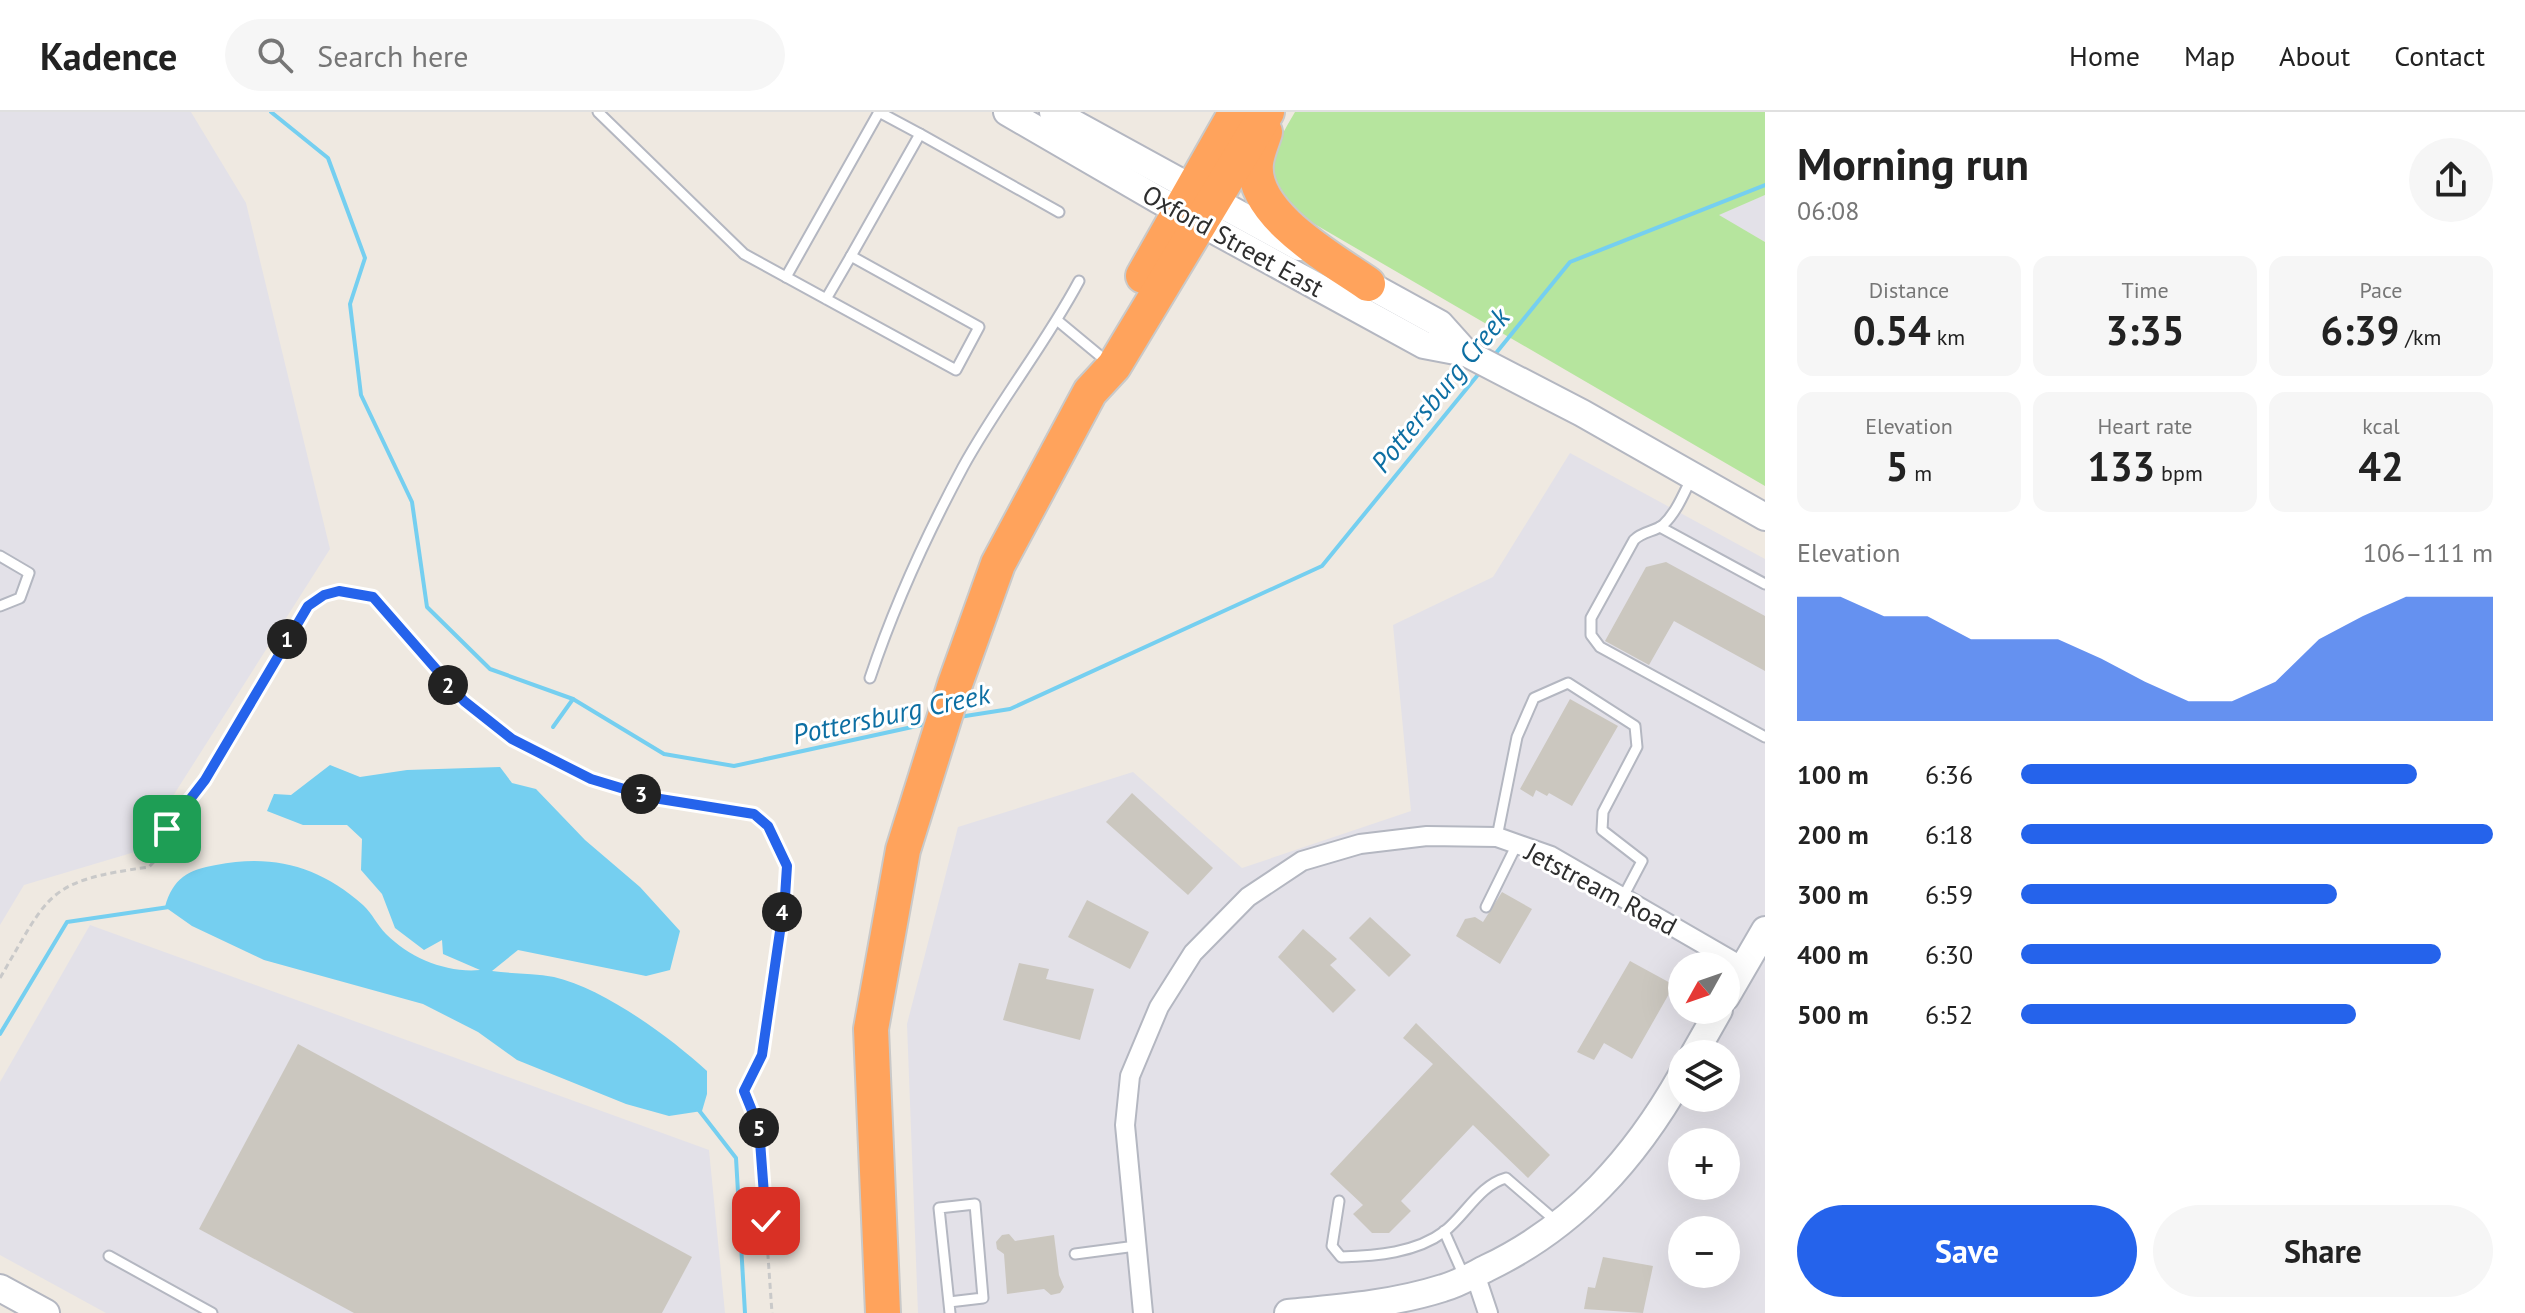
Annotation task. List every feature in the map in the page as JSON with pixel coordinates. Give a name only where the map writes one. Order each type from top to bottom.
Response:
[{"type":"highway","points":[[1090,392],[1114,366],[1196,206],[1236,112]]},
{"type":"highway","points":[[883,1313],[871,1029],[903,850],[955,684],[998,564],[1090,392],[1099,355],[1196,206],[1269,112]]},
{"type":"highway","points":[[1269,112],[1255,164],[1270,206],[1294,232],[1368,284]]},
{"type":"main road","name":"Oxford Street East","points":[[1007,112],[1196,206],[1368,284],[1440,324],[1466,353]]},
{"type":"main road","name":"Oxford Street East","points":[[1053,112],[1196,206],[1424,345],[1466,353],[1765,517]]},
{"type":"main road","points":[[1740,972],[1765,930]]},
{"type":"main road","points":[[1289,1313],[1366,1306],[1445,1288],[1524,1250],[1559,1225],[1617,1172],[1668,1096]]},
{"type":"main road","points":[[0,1288],[46,1313]]},
{"type":"street","name":"Jetstream Road","points":[[1143,1313],[1125,1125],[1130,1076],[1159,1007],[1193,953],[1248,897],[1302,861],[1360,844],[1427,836],[1497,837],[1551,856],[1743,967]]},
{"type":"street","points":[[1470,1276],[1488,1313]]},
{"type":"lane","points":[[598,112],[744,254],[956,370],[979,327],[851,256]]},
{"type":"lane","points":[[786,277],[879,112],[1059,212]]},
{"type":"lane","points":[[826,299],[920,134]]},
{"type":"lane","points":[[870,678],[886,629],[964,465],[1058,321],[1079,281]]},
{"type":"lane","points":[[1058,321],[1099,355]]},
{"type":"lane","points":[[1693,476],[1672,515],[1660,527],[1642,532],[1634,540],[1591,618],[1591,635],[1600,647],[1765,737]]},
{"type":"lane","points":[[1660,527],[1765,584]]},
{"type":"lane","points":[[0,556],[29,573],[20,598],[0,606]]},
{"type":"lane","points":[[1497,837],[1522,724],[1534,698],[1568,683],[1635,726],[1637,747],[1603,812],[1602,830],[1642,861],[1623,897]]},
{"type":"lane","points":[[1486,907],[1517,844]]},
{"type":"lane","points":[[1339,1201],[1332,1246],[1341,1257],[1379,1256],[1422,1244],[1444,1231],[1494,1181],[1506,1178],[1559,1225]]},
{"type":"lane","points":[[949,1302],[983,1298],[975,1204],[939,1208],[950,1313]]},
{"type":"lane","points":[[1444,1231],[1470,1276]]},
{"type":"lane","points":[[1075,1254],[1136,1246]]},
{"type":"lane","points":[[109,1256],[212,1313]]},
{"type":"path","points":[[0,978],[44,904],[64,887],[103,874],[149,867],[161,854],[167,829],[205,780],[308,606],[324,595],[339,591],[373,597],[464,701],[512,739],[591,779],[654,798],[754,814],[768,826],[780,844],[787,866],[785,897],[762,1055],[744,1091],[759,1128],[772,1313]]},
{"type":"shaded area","points":[[0,112],[191,112],[246,203],[330,549],[138,851],[24,885],[0,925]]},
{"type":"shaded area","points":[[1765,195],[1765,242],[1718,215]]},
{"type":"shaded area","points":[[1570,453],[1765,559],[1765,1313],[918,1313],[907,1024],[958,827],[1133,772],[1242,868],[1411,811],[1393,625],[1493,577]]},
{"type":"shaded area","points":[[90,925],[709,1150],[725,1313],[106,1313],[0,1255],[0,1082]]},
{"type":"green space","points":[[1295,112],[1765,112],[1765,195],[1719,215],[1765,242],[1765,486],[1299,215],[1279,186],[1273,164],[1278,142]]},
{"type":"water","points":[[330,765],[360,777],[407,770],[500,767],[512,783],[536,789],[585,840],[640,887],[680,931],[670,970],[646,976],[518,950],[492,971],[554,977],[593,992],[635,1015],[707,1071],[707,1094],[702,1111],[669,1116],[626,1104],[517,1060],[478,1032],[423,1004],[264,960],[192,926],[165,907],[177,882],[197,870],[257,861],[294,866],[312,872],[346,892],[366,908],[386,934],[417,957],[454,969],[480,970],[443,954],[442,940],[424,950],[395,928],[382,894],[361,870],[362,839],[347,825],[303,825],[267,811],[274,794],[291,795]]},
{"type":"building","points":[[1666,562],[1765,616],[1765,671],[1674,621],[1649,665],[1605,641],[1646,567]]},
{"type":"building","points":[[1570,699],[1618,726],[1572,806],[1549,793],[1547,796],[1536,790],[1533,797],[1520,789]]},
{"type":"building","points":[[1132,793],[1213,868],[1188,895],[1106,822]]},
{"type":"building","points":[[1502,892],[1532,909],[1500,964],[1456,936],[1465,919],[1475,917],[1483,922]]},
{"type":"building","points":[[1087,900],[1149,932],[1130,969],[1068,937]]},
{"type":"building","points":[[1370,917],[1411,955],[1389,977],[1349,938]]},
{"type":"building","points":[[1303,929],[1337,959],[1330,965],[1356,990],[1333,1013],[1278,957]]},
{"type":"building","points":[[1630,961],[1668,982],[1668,996],[1632,1059],[1604,1043],[1594,1060],[1577,1052]]},
{"type":"building","points":[[1019,963],[1049,969],[1046,979],[1094,989],[1080,1040],[1003,1020]]},
{"type":"building","points":[[1416,1023],[1550,1155],[1528,1178],[1473,1125],[1401,1201],[1411,1211],[1389,1233],[1372,1233],[1353,1214],[1363,1205],[1330,1174],[1433,1064],[1403,1038]]},
{"type":"building","points":[[298,1044],[692,1257],[662,1313],[354,1313],[199,1229]]},
{"type":"building","points":[[1009,1234],[1015,1241],[1054,1235],[1059,1275],[1064,1287],[1060,1293],[1051,1295],[1044,1289],[1007,1294],[1004,1254],[997,1249],[996,1242],[1002,1235]]},
{"type":"building","points":[[1603,1257],[1653,1266],[1643,1313],[1584,1309],[1588,1287],[1595,1288]]},
{"type":"waterway","name":"Pottersburg Creek","points":[[271,112],[328,158],[365,258],[350,304],[361,395],[412,502],[427,607],[490,669],[573,699],[664,754],[734,766],[926,724]]},
{"type":"waterway","name":"Pottersburg Creek","points":[[1492,358],[1570,262],[1765,185]]},
{"type":"waterway","name":"Pottersburg Creek","points":[[959,717],[1010,709],[1322,566],[1481,371]]},
{"type":"waterway","points":[[553,727],[573,699]]},
{"type":"waterway","points":[[0,1034],[67,922],[169,907]]},
{"type":"waterway","points":[[698,1109],[736,1158],[745,1313]]},
{"type":"route","points":[[167,829],[205,780],[308,606],[324,595],[339,591],[373,597],[464,701],[512,739],[591,779],[654,798],[754,814],[768,826],[780,844],[787,866],[762,1055],[744,1091],[759,1128],[766,1221]]}]
